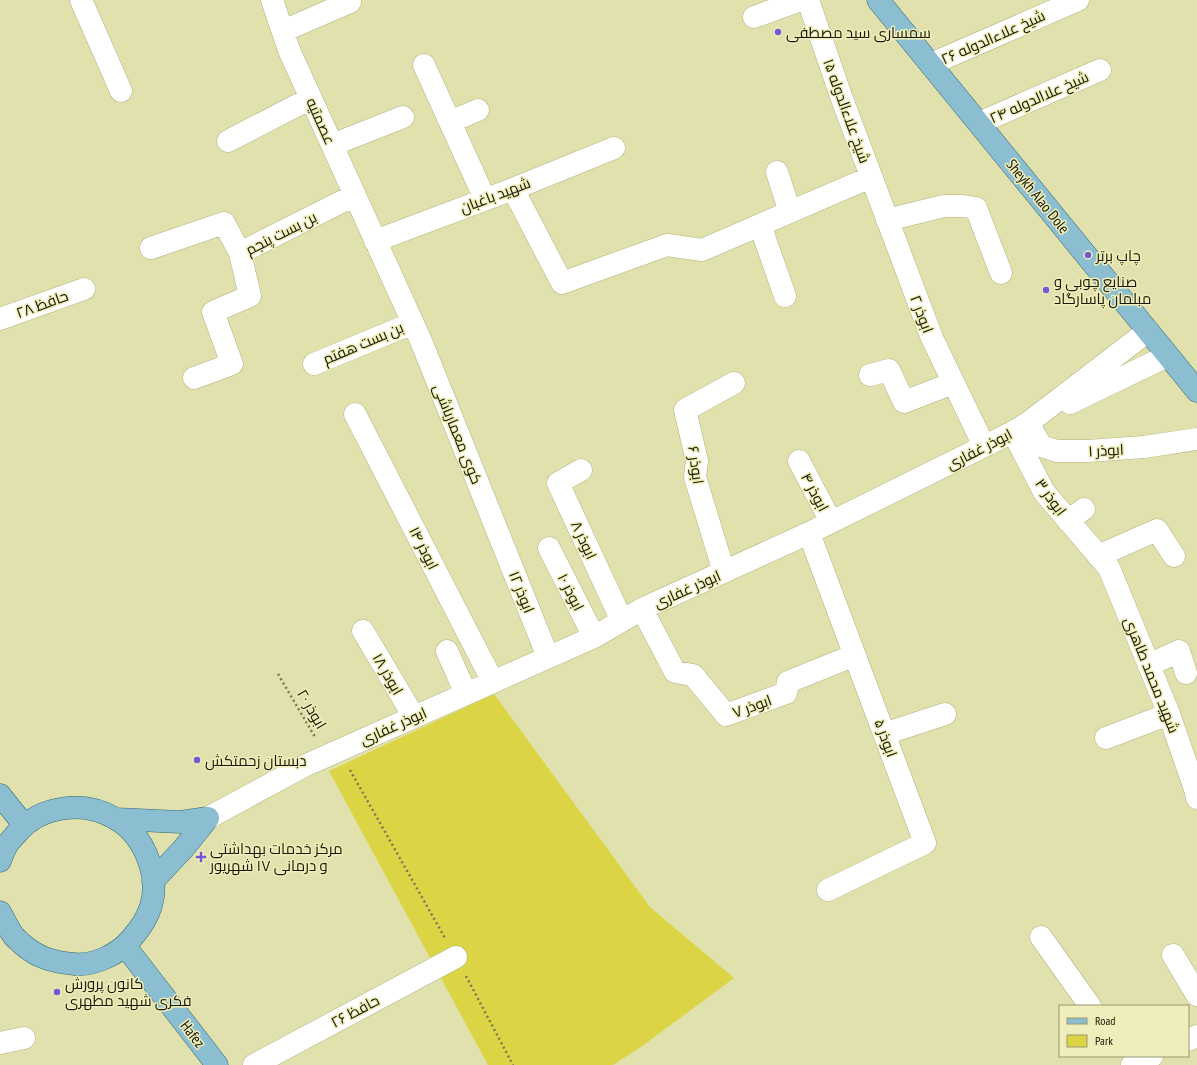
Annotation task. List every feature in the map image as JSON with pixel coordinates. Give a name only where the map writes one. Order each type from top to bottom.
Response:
[{"type":"main road","name":"Sheykh Alao Dole","points":[[878,0],[1197,391]]},
{"type":"main road","points":[[0,795],[24,825]]},
{"type":"main road","points":[[0,861],[8,844],[24,825],[45,813],[69,807],[94,809],[117,819],[135,836],[148,857],[153,881],[151,905],[141,928],[125,946],[104,959],[80,964],[55,962],[32,952],[13,936],[0,912]]},
{"type":"main road","points":[[117,819],[180,822],[208,818]]},
{"type":"main road","points":[[153,881],[184,849],[208,818]]},
{"type":"main road","name":"Hafez","points":[[125,946],[217,1065]]},
{"type":"street","points":[[81,0],[121,91]]},
{"type":"street","name":"عصمتیه","points":[[272,0],[289,50],[375,241]]},
{"type":"street","points":[[754,17],[801,0]]},
{"type":"street","name":"شیخ علاءالدوله ۱۵","points":[[808,0],[842,100],[871,177]]},
{"type":"street","name":"شیخ علاءالدوله ۲۶","points":[[931,64],[1078,0]]},
{"type":"street","points":[[283,31],[350,2]]},
{"type":"street","points":[[424,65],[485,199]]},
{"type":"street","name":"شیخ علاالدوله ۲۴","points":[[979,123],[1100,70]]},
{"type":"street","points":[[228,141],[311,98]]},
{"type":"street","points":[[450,122],[478,110]]},
{"type":"street","points":[[332,145],[403,117]]},
{"type":"street","name":"شهید باغبان","points":[[375,241],[513,189],[614,148]]},
{"type":"street","points":[[777,172],[790,212]]},
{"type":"street","points":[[513,189],[562,283],[667,245],[702,250],[871,177]]},
{"type":"street","name":"ابوذر ۲","points":[[871,177],[932,338],[984,446]]},
{"type":"street","name":"بن بست پنجم","points":[[194,378],[232,364],[213,312],[250,296],[240,253],[355,195]]},
{"type":"street","points":[[887,220],[944,206],[976,208],[1001,273]]},
{"type":"street","points":[[151,248],[224,223],[240,253]]},
{"type":"street","points":[[760,225],[785,296]]},
{"type":"street","name":"کوی معمارباشی","points":[[375,241],[417,332],[496,528]]},
{"type":"street","name":"حافظ ۲۸","points":[[0,319],[84,289]]},
{"type":"street","name":"ابوذر غفاری","points":[[208,818],[304,766],[594,636],[642,609],[809,533],[984,446],[1020,427],[1148,331]]},
{"type":"street","name":"بن بست هفتم","points":[[314,364],[417,332]]},
{"type":"street","points":[[1020,427],[1167,356]]},
{"type":"street","points":[[870,375],[889,370],[904,402],[953,383]]},
{"type":"street","name":"ابوذر ۶","points":[[724,572],[695,477],[697,461],[685,410],[734,384]]},
{"type":"street","name":"ابوذر ۱۴","points":[[355,414],[493,682]]},
{"type":"street","name":"ابوذر ۱","points":[[1020,427],[1041,446],[1057,451],[1088,451],[1144,447],[1197,439]]},
{"type":"street","name":"ابوذر ۳","points":[[1020,427],[1044,492],[1076,515],[1098,556]]},
{"type":"street","name":"ابوذر ۴","points":[[799,461],[831,522]]},
{"type":"street","name":"ابوذر ۸","points":[[581,470],[558,483],[622,621]]},
{"type":"street","name":"ابوذر ۱۲","points":[[496,528],[548,657]]},
{"type":"street","points":[[1098,556],[1157,530],[1174,556]]},
{"type":"street","name":"ابوذر ۵","points":[[809,533],[925,843],[828,890]]},
{"type":"street","name":"ابوذر ۱۰","points":[[549,548],[594,636]]},
{"type":"street","name":"شهید محمد طاهری","points":[[1098,556],[1109,568],[1169,714],[1195,784]]},
{"type":"street","name":"ابوذر ۷","points":[[642,609],[675,672],[693,675],[726,715],[786,693],[788,682],[855,655]]},
{"type":"street","name":"ابوذر ۱۸","points":[[363,631],[414,717]]},
{"type":"street","points":[[446,651],[466,694]]},
{"type":"street","points":[[1149,665],[1179,652],[1186,673]]},
{"type":"street","points":[[884,734],[945,714]]},
{"type":"street","points":[[1106,738],[1169,714]]},
{"type":"street","points":[[1040,937],[1089,1005]]},
{"type":"street","points":[[1173,955],[1197,995]]},
{"type":"street","name":"حافظ ۲۶","points":[[254,1065],[456,957]]},
{"type":"street","points":[[0,1043],[24,1038]]},
{"type":"street","points":[[1126,1057],[1132,1065],[1150,1057]]},
{"type":"path","name":"ابوذر ۲۰","points":[[278,674],[333,753],[456,957],[513,1065]]},
{"type":"green space","points":[[494,694],[650,907],[734,978],[641,1047],[613,1065],[488,1065],[329,771]]},
{"type":"place","name":"سمساری سید مصطفی","points":[[778,32]]},
{"type":"place","name":"چاپ برتر","points":[[1088,255]]},
{"type":"place","name":"صنایع چوبی و مبلمان پاسارگاد","points":[[1046,290]]},
{"type":"place","name":"دبستان زحمتکش","points":[[197,760]]},
{"type":"place","name":"مرکز خدمات بهداشتی و درمانی ۱۷ شهریور","points":[[201,857]]},
{"type":"place","name":"کانون پرورش فکری شهید مطهری","points":[[57,992]]}]
